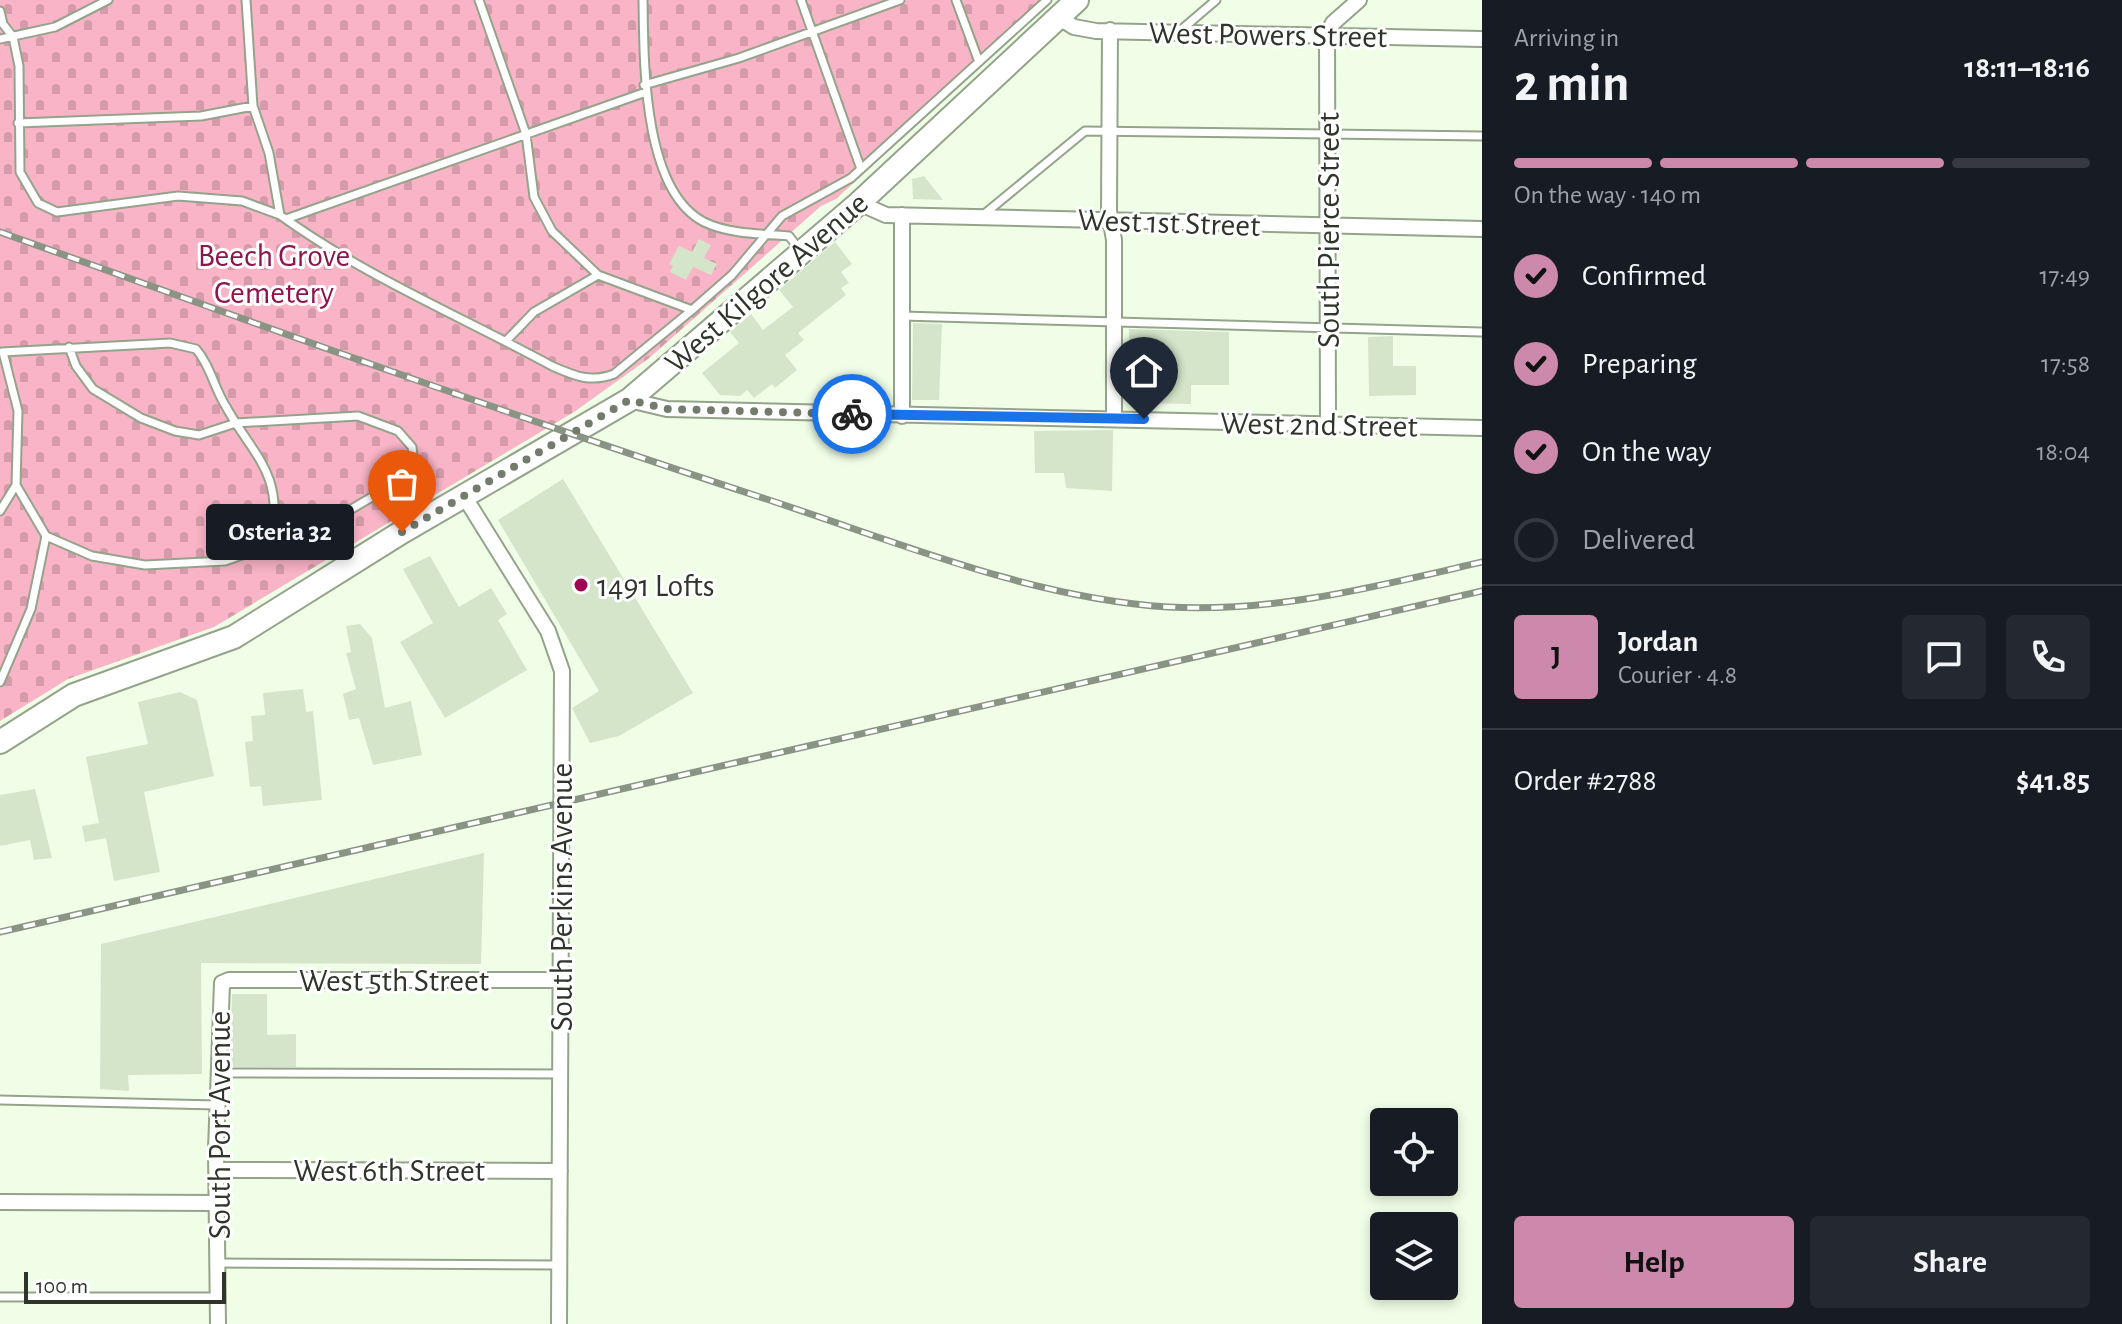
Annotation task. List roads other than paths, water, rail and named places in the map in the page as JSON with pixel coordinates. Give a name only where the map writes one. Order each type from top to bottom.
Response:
[{"type":"main road","name":"West Kilgore Avenue","points":[[0,742],[74,695],[234,637],[464,496],[629,400],[859,203],[1052,9],[1077,0]]},
{"type":"street","points":[[1327,34],[1333,23],[1359,0]]},
{"type":"street","name":"West Powers Street","points":[[1052,9],[1083,29],[1482,39]]},
{"type":"street","points":[[1110,30],[1114,418]]},
{"type":"street","name":"South Pierce Street","points":[[1327,34],[1328,425]]},
{"type":"street","name":"West 1st Street","points":[[859,203],[878,213],[902,215],[1482,229]]},
{"type":"street","points":[[902,215],[902,416]]},
{"type":"street","name":"West 2nd Street","points":[[629,400],[667,409],[1482,428]]},
{"type":"street","name":"South Perkins Avenue","points":[[464,496],[548,631],[562,671],[559,1324]]},
{"type":"street","name":"West 5th Street","points":[[229,980],[560,980]]},
{"type":"street","name":"South Port Avenue","points":[[218,1324],[219,988],[229,980]]},
{"type":"street","name":"West 6th Street","points":[[218,1170],[560,1171]]},
{"type":"street","points":[[0,1202],[218,1203]]},
{"type":"lane","points":[[0,39],[55,27],[108,0]]},
{"type":"lane","points":[[246,0],[253,106],[269,153],[283,217]]},
{"type":"lane","points":[[479,0],[526,134],[531,181],[539,212],[569,250],[598,275],[692,310]]},
{"type":"lane","points":[[643,0],[645,89],[655,143],[664,170],[687,209],[716,226],[789,236],[801,252]]},
{"type":"lane","points":[[801,0],[861,169]]},
{"type":"lane","points":[[283,217],[900,0]]},
{"type":"lane","points":[[956,0],[979,62]]},
{"type":"lane","points":[[1180,31],[1216,0]]},
{"type":"lane","points":[[0,11],[3,24],[13,37],[19,66],[18,158],[25,187],[38,203],[51,210],[178,196],[242,201],[283,217],[362,266],[573,375],[600,379],[625,366],[732,275],[793,207],[828,193],[861,169],[979,62],[1052,9]]},
{"type":"lane","points":[[18,123],[201,116],[253,106]]},
{"type":"lane","points":[[980,217],[1085,131],[1482,136]]},
{"type":"lane","points":[[506,341],[534,312],[598,275]]},
{"type":"lane","points":[[902,316],[1482,332]]},
{"type":"lane","points":[[0,511],[16,485],[18,411],[2,352],[170,343],[196,349],[236,423],[262,461],[275,496],[272,536]]},
{"type":"lane","points":[[16,485],[46,536],[92,556],[175,565],[225,561],[251,552],[272,536],[311,533],[386,491],[410,472],[414,463],[412,447],[398,431],[358,416],[236,423],[199,435],[184,433],[141,418],[93,389],[76,366],[69,347]]},
{"type":"lane","points":[[0,682],[31,609],[46,536]]},
{"type":"lane","points":[[218,1073],[560,1074]]},
{"type":"lane","points":[[0,1100],[217,1105]]},
{"type":"lane","points":[[218,1263],[559,1265]]},
{"type":"lane","points":[[0,1297],[218,1297]]},
{"type":"railway","points":[[0,232],[667,466],[963,565],[1065,592],[1168,607],[1248,606],[1326,596],[1482,562]]},
{"type":"railway","points":[[0,932],[1482,591]]},
{"type":"place","name":"Osteria 32","points":[[402,532]]},
{"type":"place","name":"1491 Lofts","points":[[581,585]]},
{"type":"park label","name":"Beech Grove Cemetery","points":[[274,274]]}]
